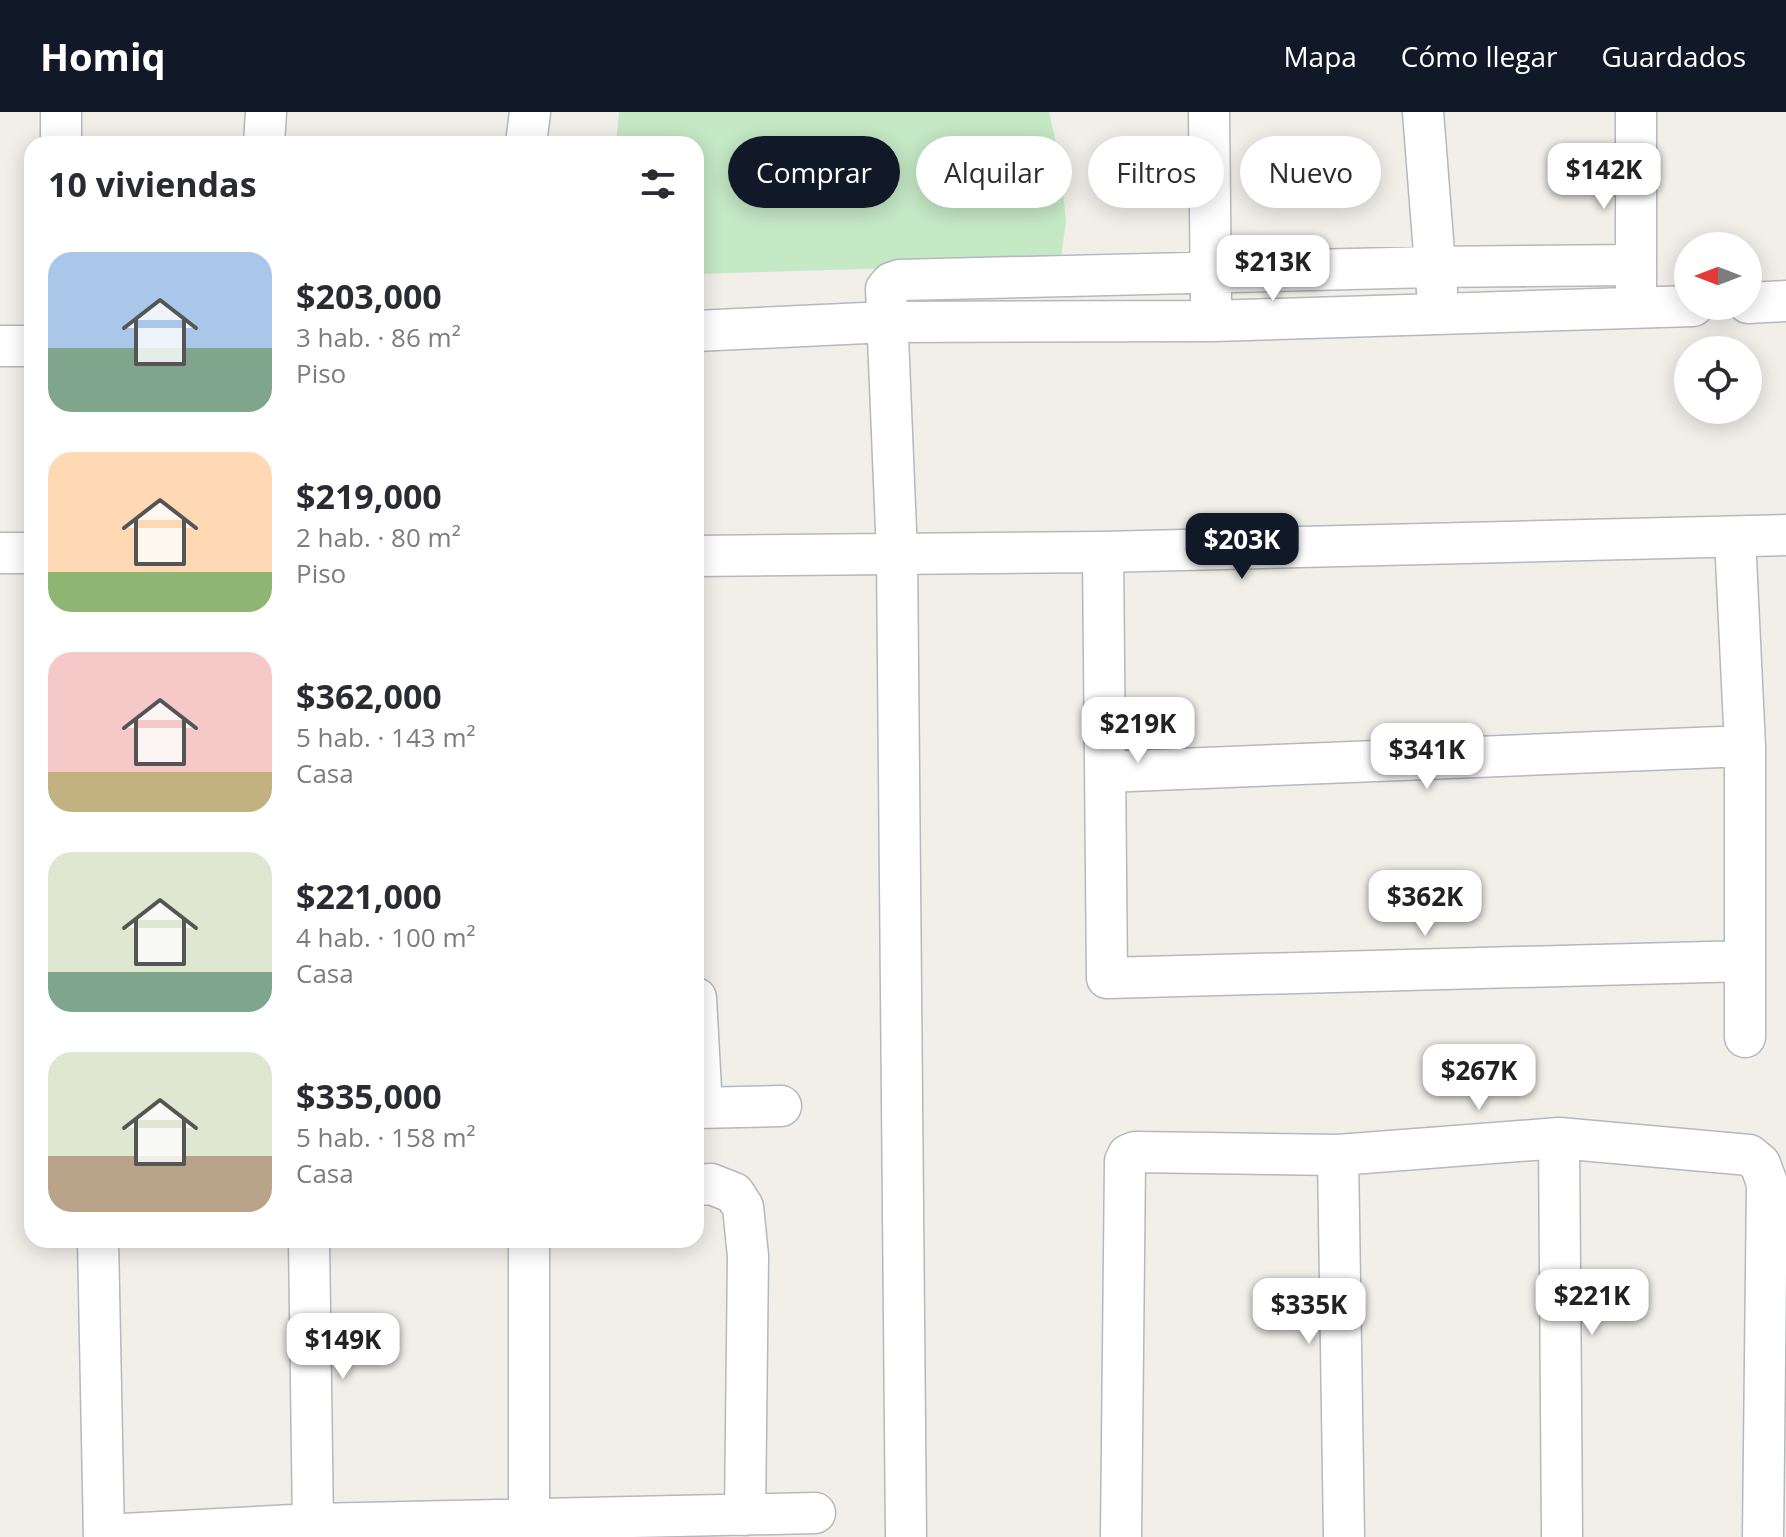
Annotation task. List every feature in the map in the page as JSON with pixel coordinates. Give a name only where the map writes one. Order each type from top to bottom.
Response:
[{"type":"street","points":[[61,112],[61,136]]},
{"type":"street","points":[[264,136],[266,112]]},
{"type":"street","points":[[527,136],[530,112]]},
{"type":"street","points":[[1209,112],[1212,321]]},
{"type":"street","points":[[1423,112],[1433,267],[1441,315]]},
{"type":"street","points":[[1636,112],[1636,309]]},
{"type":"street","points":[[906,1537],[897,554],[886,289],[900,280],[1636,265]]},
{"type":"street","points":[[1762,302],[1786,301]]},
{"type":"street","points":[[704,331],[887,322],[1212,321],[1674,307]]},
{"type":"street","points":[[0,346],[24,346]]},
{"type":"street","points":[[704,556],[1103,552],[1786,535]]},
{"type":"street","points":[[1735,538],[1745,746],[1745,1037]]},
{"type":"street","points":[[1103,552],[1107,978],[1745,961]]},
{"type":"street","points":[[0,553],[24,553]]},
{"type":"street","points":[[1106,772],[1745,746]]},
{"type":"street","points":[[704,1108],[781,1106]]},
{"type":"street","points":[[1559,1138],[1562,1537]]},
{"type":"street","points":[[1121,1537],[1125,1161],[1128,1155],[1135,1152],[1338,1155],[1559,1138],[1749,1155],[1760,1164],[1767,1183],[1763,1537]]},
{"type":"street","points":[[1338,1155],[1344,1537]]},
{"type":"street","points":[[704,1184],[734,1193],[743,1207],[748,1256],[745,1515]]},
{"type":"street","points":[[98,1248],[104,1536],[313,1524],[815,1513]]},
{"type":"street","points":[[309,1248],[313,1524]]},
{"type":"street","points":[[529,1248],[529,1520]]},
{"type":"green space","points":[[619,112],[1049,112],[1054,136],[916,136],[916,208],[1065,208],[1066,222],[1060,263],[704,274],[704,136],[617,136]]}]
